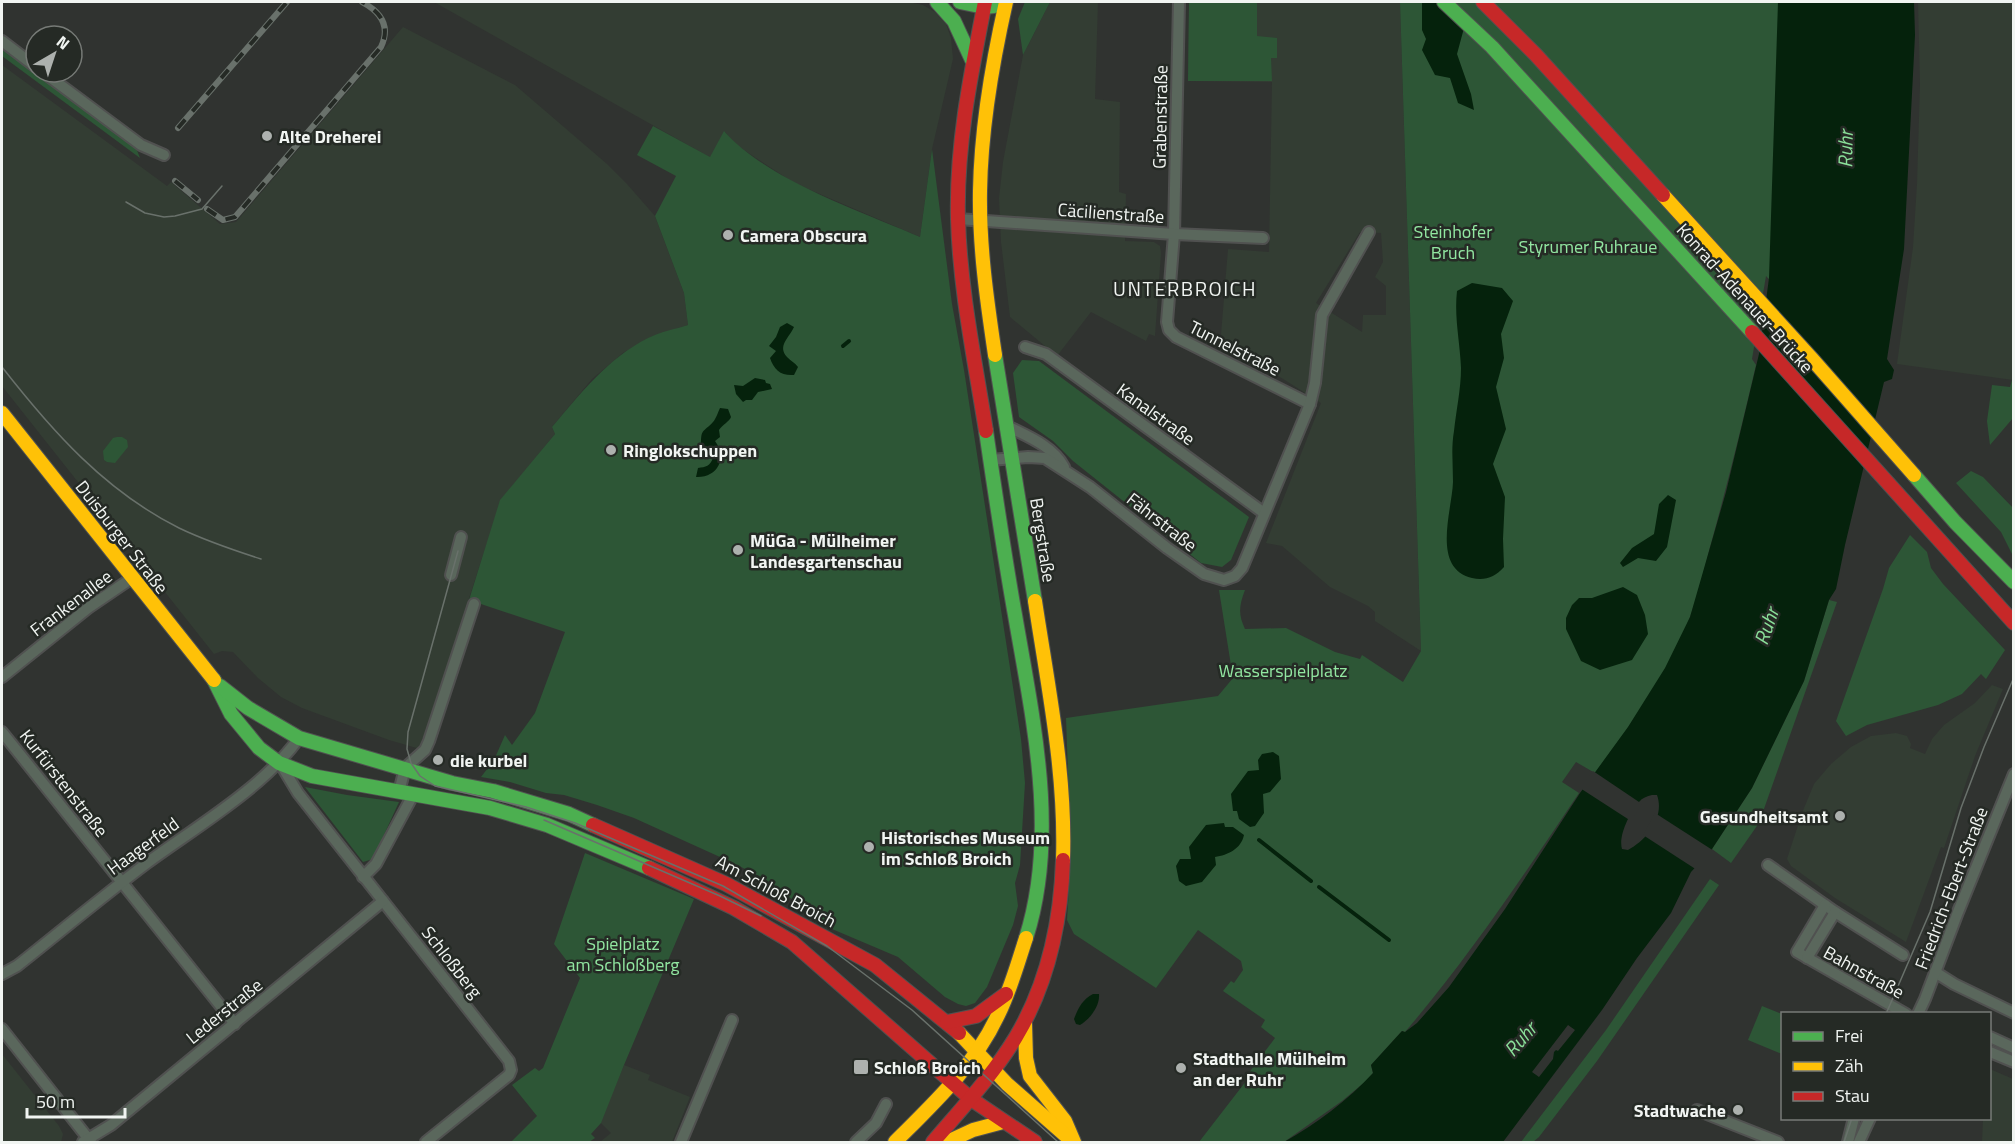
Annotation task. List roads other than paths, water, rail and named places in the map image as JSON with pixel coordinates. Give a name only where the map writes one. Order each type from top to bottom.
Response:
[{"type":"main road","points":[[936,2],[951,14],[972,60]]},
{"type":"main road","points":[[960,2],[984,4],[1005,2]]},
{"type":"main road","name":"Bergstraße","points":[[933,1143],[994,1071],[1025,1024],[1048,966],[1062,887],[1062,787],[1056,738],[990,318],[980,220],[986,108],[1005,2]]},
{"type":"main road","name":"Konrad-Adenauer-Brücke","points":[[1444,2],[1500,55],[1938,537],[2013,623]]},
{"type":"main road","name":"Konrad-Adenauer-Brücke","points":[[1483,2],[1536,55],[1789,333],[1955,522],[2013,582]]},
{"type":"main road","points":[[895,1143],[952,1083],[991,1030],[1007,994],[1029,928],[1036,900],[1042,838],[1038,770],[966,311],[958,219],[959,179],[972,60],[984,4]]},
{"type":"main road","name":"Duisburger Straße","points":[[2,412],[215,682],[231,714],[259,748],[279,763]]},
{"type":"main road","name":"Duisburger Straße","points":[[215,682],[248,708],[299,738]]},
{"type":"main road","name":"Am Schloß Broich","points":[[299,738],[333,750],[405,768],[452,783],[493,791],[569,814],[726,884],[875,965],[947,1022],[994,1071],[1074,1143]]},
{"type":"main road","name":"Am Schloß Broich","points":[[279,763],[312,776],[490,808],[547,825],[720,900],[763,922],[792,942],[971,1099],[1035,1143]]},
{"type":"main road","points":[[947,1022],[976,1016],[1007,994]]},
{"type":"main road","points":[[1025,1024],[1029,1075],[1062,1113],[1070,1128],[1074,1143]]},
{"type":"main road","points":[[947,1143],[973,1130],[1003,1122]]},
{"type":"street","name":"Grabenstraße","points":[[1174,234],[1179,2]]},
{"type":"street","points":[[2,41],[24,57]]},
{"type":"street","points":[[59,84],[141,145],[164,155]]},
{"type":"street","name":"Cäcilienstraße","points":[[958,219],[1263,238]]},
{"type":"street","points":[[1264,513],[1310,404],[1315,382],[1322,315],[1369,232]]},
{"type":"street","name":"Tunnelstraße","points":[[1174,234],[1167,322],[1169,330],[1176,336],[1310,404]]},
{"type":"street","name":"Kanalstraße","points":[[1025,346],[1046,354],[1264,513]]},
{"type":"street","name":"Fährstraße","points":[[1007,426],[1055,454],[1065,470]]},
{"type":"street","name":"Fährstraße","points":[[990,460],[1045,458],[1065,470],[1204,574],[1224,580],[1235,576],[1242,568],[1264,513]]},
{"type":"street","points":[[451,575],[462,537]]},
{"type":"street","name":"Frankenallee","points":[[2,677],[88,608],[132,578]]},
{"type":"street","points":[[399,792],[405,768],[424,750],[429,741],[474,604]]},
{"type":"street","name":"Kurfürstenstraße","points":[[2,732],[236,1024]]},
{"type":"street","name":"Haagerfeld","points":[[2,974],[18,966],[121,882],[255,785],[279,763],[299,738]]},
{"type":"street","name":"Schloßberg","points":[[279,763],[298,793],[509,1061],[511,1070],[504,1079],[426,1143]]},
{"type":"street","name":"Friedrich-Ebert-Straße","points":[[1919,1012],[2013,774]]},
{"type":"street","points":[[363,877],[376,864],[413,795]]},
{"type":"street","points":[[1768,865],[1835,912],[1903,955]]},
{"type":"street","name":"Lederstraße","points":[[87,1141],[111,1125],[236,1024],[383,901]]},
{"type":"street","name":"Bahnstraße","points":[[1802,955],[1825,905]]},
{"type":"street","name":"Bahnstraße","points":[[1802,955],[1835,912]]},
{"type":"street","name":"Bahnstraße","points":[[1802,955],[1902,1012]]},
{"type":"street","points":[[1935,972],[2013,1013]]},
{"type":"street","points":[[681,1143],[732,1020]]},
{"type":"street","points":[[2,1029],[87,1141]]},
{"type":"street","points":[[1991,1038],[2013,1048]]},
{"type":"street","points":[[1991,1053],[2013,1062]]},
{"type":"street","points":[[856,1143],[876,1123],[886,1104]]},
{"type":"street","points":[[1697,1110],[1778,1143]]},
{"type":"street","points":[[1848,1143],[1854,1120]]},
{"type":"street","points":[[1858,1143],[1870,1120]]},
{"type":"water","points":[[1422,2],[1436,2],[1464,28],[1457,54],[1474,110],[1458,103],[1450,78],[1435,75],[1422,50],[1426,39],[1422,30]]},
{"type":"water","name":"Ruhr","points":[[1778,2],[1914,2],[1915,35],[1904,249],[1887,359],[1894,370],[1892,379],[1884,382],[1836,589],[1829,600],[1804,681],[1752,788],[1712,849],[1691,872],[1671,913],[1503,1142],[1284,1142],[1320,1119],[1353,1093],[1373,1073],[1371,1065],[1402,1031],[1405,1032],[1417,1023],[1449,987],[1505,909],[1580,793],[1628,727],[1665,668],[1690,617],[1726,492],[1759,354],[1769,278]],"holes":[[[1657,795],[1659,811],[1653,827],[1635,846],[1628,850],[1622,849],[1623,831],[1632,812],[1643,798]]]},
{"type":"water","points":[[1472,283],[1502,288],[1513,301],[1501,334],[1504,358],[1496,387],[1506,429],[1493,464],[1505,497],[1504,567],[1493,576],[1481,579],[1459,572],[1452,563],[1447,537],[1453,482],[1453,437],[1461,376],[1456,310],[1457,291]]},
{"type":"water","points":[[787,323],[794,327],[783,349],[787,357],[798,367],[794,375],[779,371],[770,358],[776,351],[769,346],[780,327]]},
{"type":"water","points":[[755,378],[765,380],[772,389],[758,392],[752,400],[743,402],[736,394],[734,385],[743,386]]},
{"type":"water","points":[[720,408],[728,409],[731,417],[719,430],[720,437],[715,441],[719,448],[720,461],[715,471],[696,477],[698,468],[707,466],[713,458],[710,449],[701,445],[701,436],[714,421]]},
{"type":"water","points":[[1668,495],[1676,500],[1667,547],[1656,561],[1638,558],[1623,567],[1620,563],[1632,548],[1654,534],[1659,504]]},
{"type":"water","points":[[1623,587],[1637,595],[1645,615],[1648,634],[1632,660],[1600,670],[1581,661],[1566,629],[1566,618],[1572,605],[1579,598],[1592,598]]},
{"type":"water","points":[[1273,752],[1279,756],[1281,779],[1270,792],[1263,794],[1264,813],[1255,826],[1250,827],[1239,819],[1237,811],[1233,811],[1231,794],[1248,771],[1259,770],[1258,760],[1262,754]]},
{"type":"water","points":[[1224,823],[1225,827],[1233,827],[1244,835],[1240,844],[1229,853],[1215,857],[1216,865],[1202,882],[1186,886],[1179,881],[1176,866],[1180,859],[1191,859],[1189,847],[1206,825]]},
{"type":"water","points":[[1099,994],[1096,1008],[1084,1022],[1080,1025],[1076,1024],[1074,1019],[1079,1008],[1086,998]]},
{"type":"waterway","points":[[843,346],[849,341]]},
{"type":"waterway","points":[[1259,840],[1311,881]]},
{"type":"waterway","points":[[1319,887],[1389,940]]},
{"type":"tram line","points":[[126,202],[145,213],[164,217],[175,216],[202,209],[222,186]]},
{"type":"tram line","points":[[2,367],[60,436],[104,478],[127,496],[179,528],[261,559]]},
{"type":"tram line","points":[[458,551],[408,732],[407,749],[411,763],[420,776],[435,786],[526,807],[575,823],[723,886],[827,946],[912,1010],[1058,1142]]},
{"type":"tram line","points":[[1887,1012],[1930,912],[1961,808],[2014,677]]},
{"type":"tram line","points":[[544,820],[761,916]]},
{"type":"tram line","points":[[1844,1142],[1851,1120]]},
{"type":"railway","points":[[178,128],[287,2]]},
{"type":"railway","points":[[207,209],[223,220],[235,217],[381,47],[385,33],[382,20],[374,10],[362,2]]},
{"type":"railway","points":[[175,181],[198,200]]},
{"type":"place","name":"Alte Dreherei","points":[[267,136]]},
{"type":"place","name":"Camera Obscura","points":[[728,235]]},
{"type":"place","name":"Ringlokschuppen","points":[[611,450]]},
{"type":"place","name":"MüGa - Mülheimer Landesgartenschau","points":[[738,550]]},
{"type":"place","name":"die kurbel","points":[[438,760]]},
{"type":"place","name":"Gesundheitsamt","points":[[1840,816]]},
{"type":"place","name":"Historisches Museum im Schloß Broich","points":[[869,847]]},
{"type":"place","name":"Schloß Broich","points":[[861,1067]]},
{"type":"place","name":"Stadthalle Mülheim an der Ruhr","points":[[1181,1068]]},
{"type":"place","name":"Stadtwache","points":[[1738,1110]]},
{"type":"district","name":"UNTERBROICH","points":[[1185,288]]},
{"type":"park label","name":"Steinhofer Bruch","points":[[1453,241]]},
{"type":"park label","name":"Styrumer Ruhraue","points":[[1588,246]]},
{"type":"park label","name":"Wasserspielplatz","points":[[1283,670]]},
{"type":"park label","name":"Spielplatz am Schloßberg","points":[[623,953]]}]
